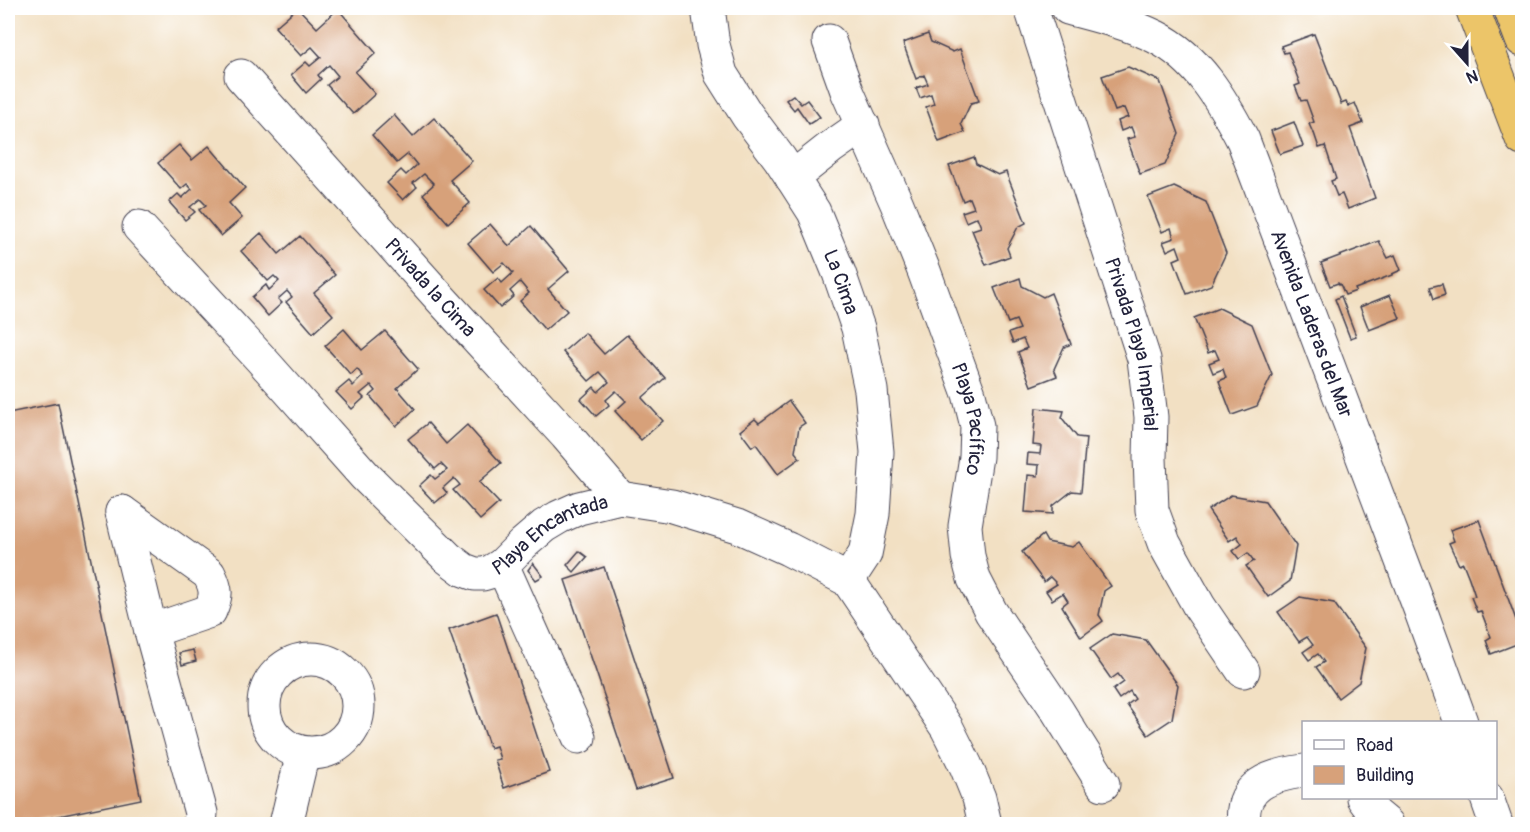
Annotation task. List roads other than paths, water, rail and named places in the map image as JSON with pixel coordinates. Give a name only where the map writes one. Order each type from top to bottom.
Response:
[{"type":"highway","points":[[1473,8],[1522,139]]},
{"type":"highway","points":[[1510,8],[1522,40]]},
{"type":"street","name":"La Cima","points":[[708,8],[713,45],[721,74],[747,116],[780,159],[814,212],[858,328],[871,390],[877,452],[873,514],[864,554],[848,580]]},
{"type":"street","name":"Privada Playa Imperial","points":[[1031,8],[1144,359],[1151,417],[1152,510],[1164,543],[1198,606],[1244,671]]},
{"type":"street","name":"Avenida Laderas del Mar","points":[[1068,8],[1129,26],[1157,38],[1181,53],[1201,73],[1222,102],[1243,140],[1460,721]]},
{"type":"street","name":"Playa Pacífico","points":[[829,41],[847,91],[920,262],[959,364],[971,405],[976,426],[976,457],[965,526],[968,556],[974,579],[991,612],[1057,710],[1103,784]]},
{"type":"street","name":"Privada la Cima","points":[[241,76],[566,435],[620,498]]},
{"type":"street","points":[[792,178],[863,125]]},
{"type":"street","name":"Playa Encantada","points":[[139,227],[365,476],[448,558],[464,570],[475,574],[490,572],[502,565],[544,526],[559,517],[579,508],[620,498],[672,506],[737,526],[848,580],[947,729],[979,798],[985,825]]},
{"type":"street","points":[[502,565],[579,737]]},
{"type":"street","points":[[151,631],[201,813],[200,825]]},
{"type":"street","points":[[286,825],[303,753]]},
{"type":"street","points":[[1245,825],[1243,812],[1250,793],[1264,781],[1284,773],[1302,771]]},
{"type":"street","points":[[1364,799],[1387,825]]}]
